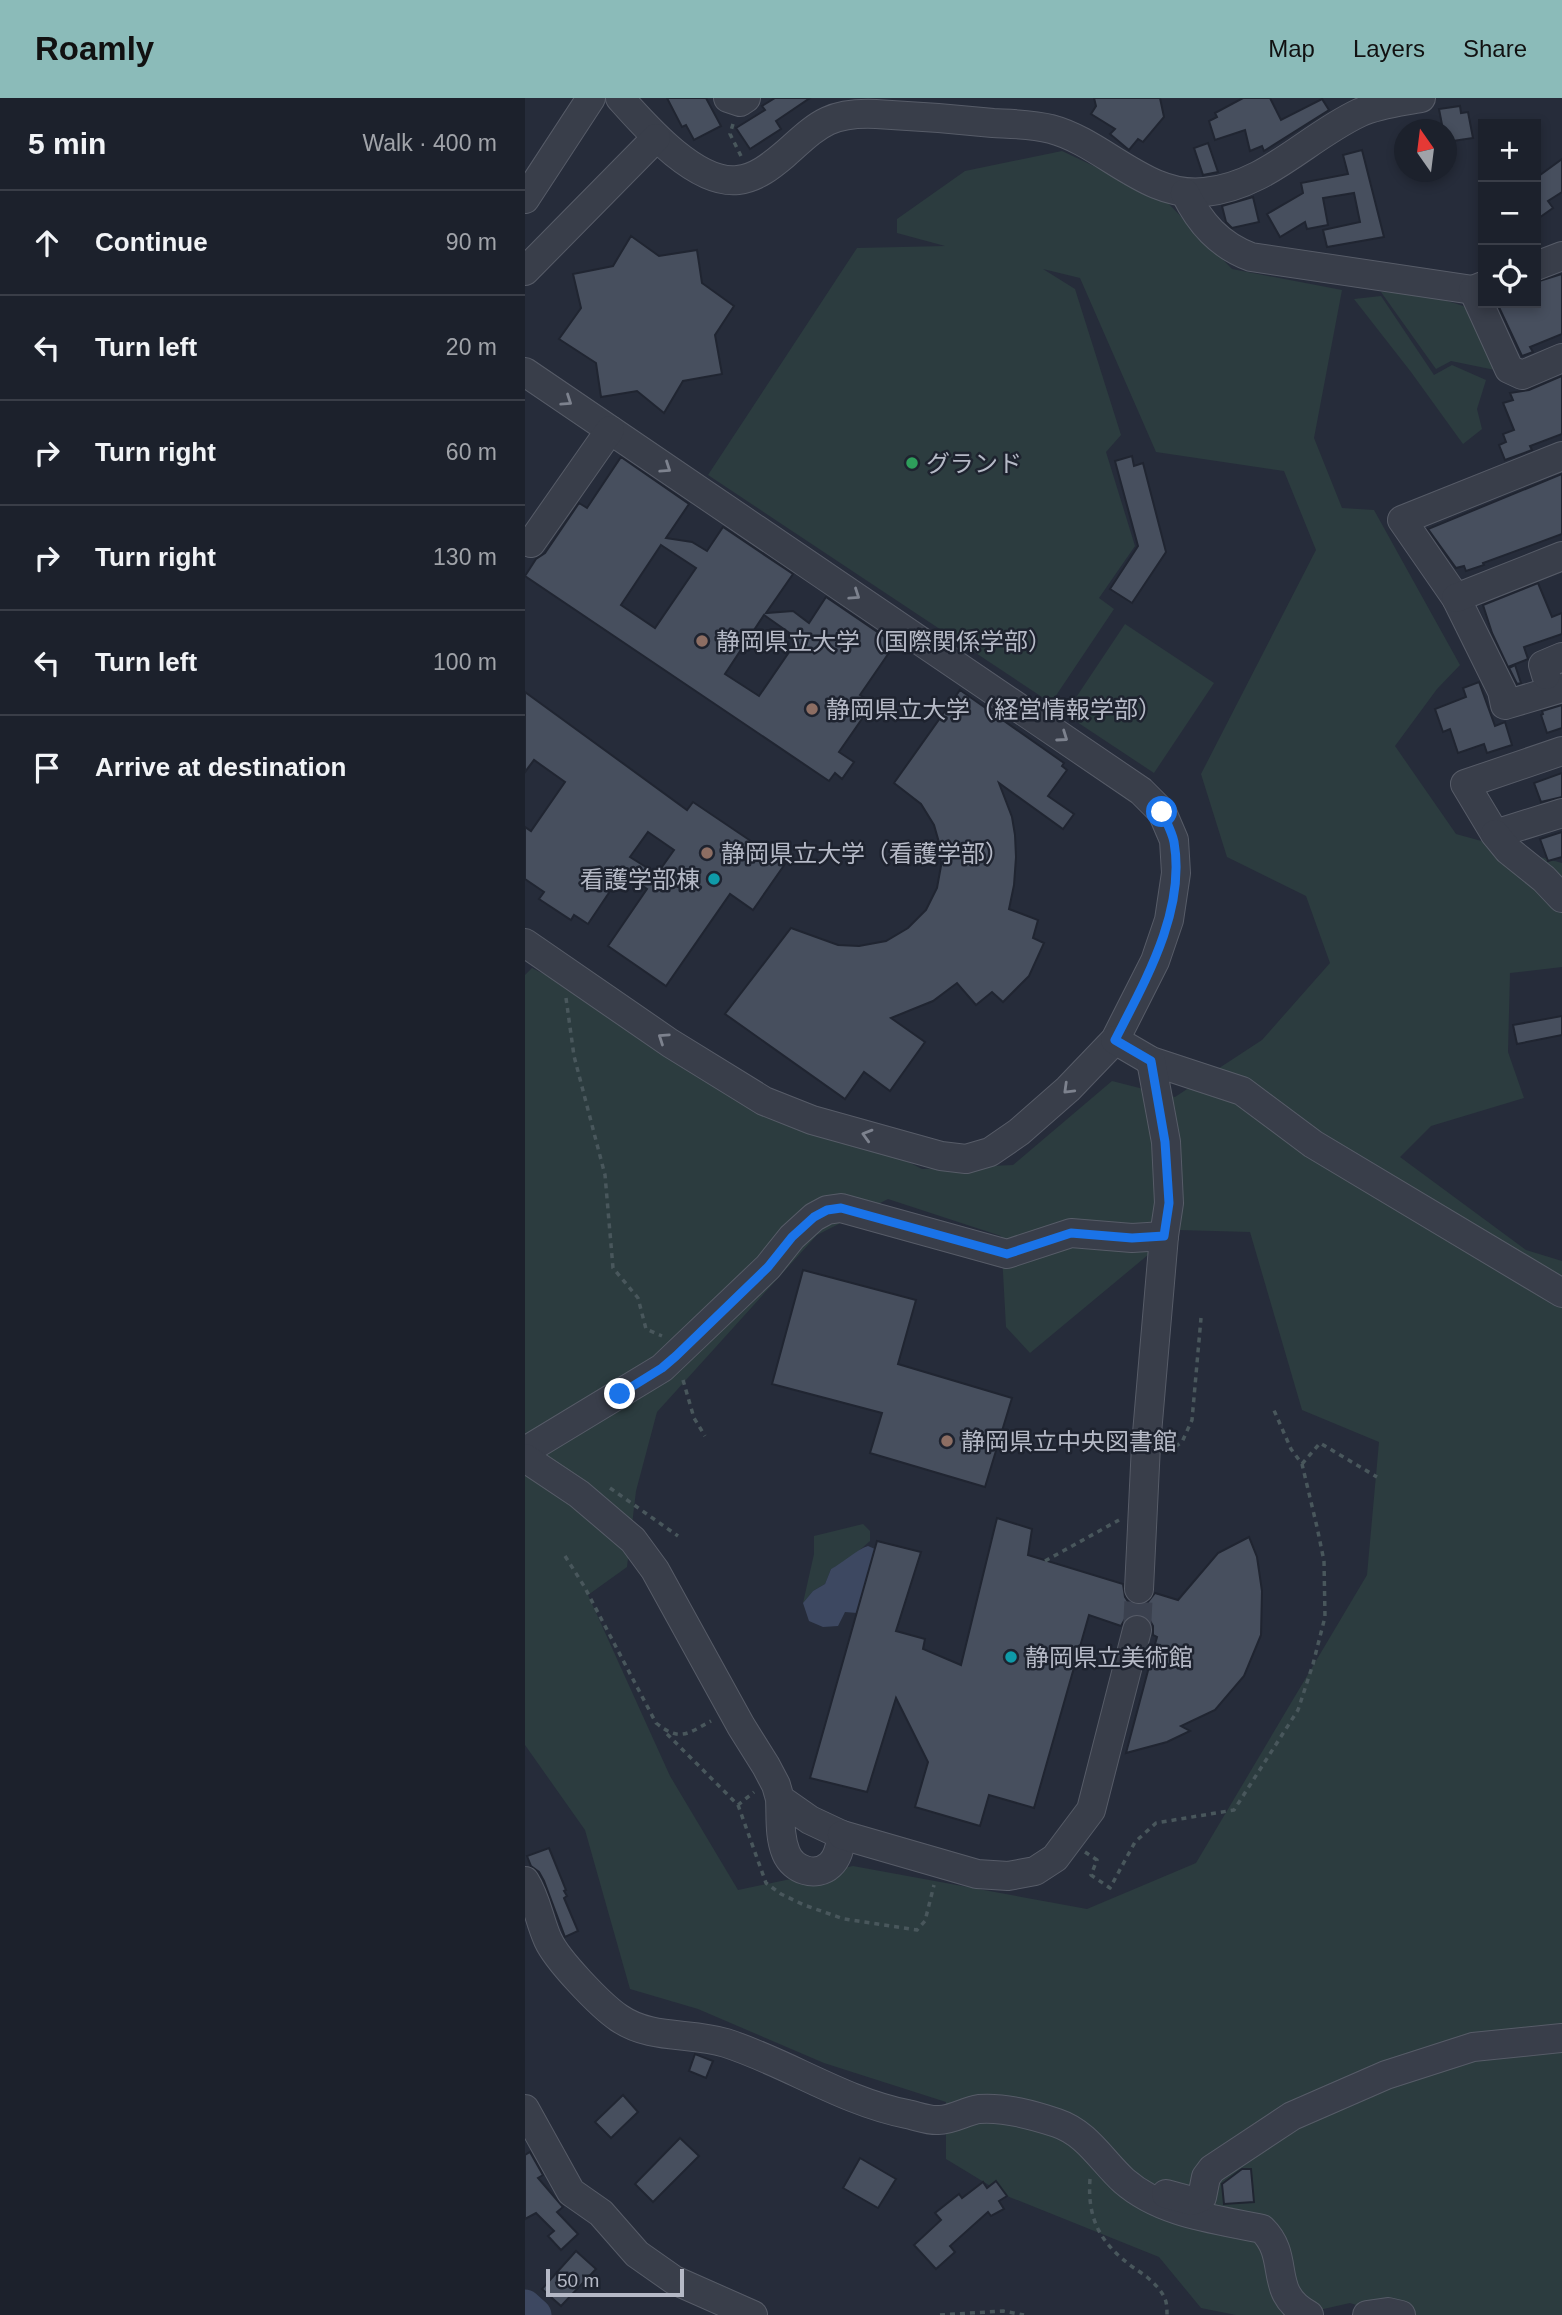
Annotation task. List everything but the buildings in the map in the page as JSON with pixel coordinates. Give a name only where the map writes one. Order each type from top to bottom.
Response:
[{"type":"street","points":[[526,196],[591,98]]},
{"type":"street","points":[[620,98],[656,138],[705,174],[725,180],[737,180],[765,170],[810,131],[829,119],[841,106],[889,115],[1052,130],[1101,152],[1154,183],[1185,193],[1226,190],[1245,183],[1265,174],[1330,130],[1361,113],[1384,105],[1421,98]]},
{"type":"street","points":[[525,271],[656,138]]},
{"type":"street","points":[[1185,193],[1199,216],[1220,241],[1251,257],[1478,288]]},
{"type":"street","points":[[1541,264],[1562,256]]},
{"type":"street","points":[[1486,308],[1509,369],[1522,375],[1562,358]]},
{"type":"street","points":[[525,372],[1141,791],[1162,812],[1174,840],[1176,873],[1168,920],[1155,961],[1115,1040],[1068,1089],[1009,1139],[990,1152],[966,1159],[941,1156],[812,1120],[764,1101],[670,1044],[525,943]]},
{"type":"street","points":[[531,543],[610,430]]},
{"type":"street","points":[[1557,673],[1505,705],[1502,691],[1456,598],[1402,520],[1562,456]]},
{"type":"street","points":[[1456,598],[1562,556]]},
{"type":"street","points":[[1562,751],[1465,784],[1495,834],[1508,850],[1562,898]]},
{"type":"street","points":[[1495,834],[1562,813]]},
{"type":"street","points":[[1115,1040],[1151,1061],[1242,1091],[1313,1144],[1562,1293]]},
{"type":"street","points":[[1139,1589],[1145,1456],[1169,1203],[1165,1142],[1151,1061]]},
{"type":"street","points":[[525,1451],[662,1368],[768,1267],[792,1237],[814,1217],[827,1210],[841,1208],[1007,1254],[1071,1233],[1132,1238],[1164,1236]]},
{"type":"street","points":[[525,1458],[579,1494],[633,1540],[655,1570],[732,1710],[771,1792],[786,1854],[797,1868],[813,1872],[830,1866],[839,1852],[842,1835]]},
{"type":"street","points":[[771,1792],[810,1820],[842,1835],[977,1874],[1008,1876],[1035,1871],[1055,1857],[1091,1810],[1137,1630]]},
{"type":"street","points":[[525,1881],[534,1895],[548,1941],[618,2018],[638,2028],[679,2037],[723,2042],[761,2056],[835,2092],[884,2110],[939,2120],[979,2109],[1018,2112],[1060,2124],[1091,2144],[1125,2182],[1151,2198],[1179,2212],[1262,2230],[1271,2237],[1275,2247],[1285,2292],[1293,2306],[1309,2315]]},
{"type":"street","points":[[1151,2198],[1161,2193],[1192,2201],[1202,2197],[1206,2177],[1224,2161],[1292,2116],[1386,2075],[1473,2048],[1562,2038]]},
{"type":"street","points":[[525,2109],[571,2192],[601,2213],[637,2255],[674,2280],[754,2315]]},
{"type":"street","points":[[1367,2315],[1388,2312],[1401,2315]]},
{"type":"path","points":[[738,99],[730,134],[733,144],[753,176]]},
{"type":"path","points":[[563,969],[574,1056],[605,1175],[613,1268],[638,1298],[646,1329],[666,1339],[676,1356],[694,1418],[705,1436]]},
{"type":"path","points":[[1145,1456],[1160,1456],[1182,1442],[1192,1420],[1201,1318]]},
{"type":"path","points":[[1068,1842],[1097,1860],[1091,1875],[1110,1888],[1135,1842],[1156,1823],[1234,1810],[1298,1710],[1325,1617],[1324,1561],[1302,1464],[1291,1449],[1273,1408]]},
{"type":"path","points":[[1302,1464],[1319,1443],[1377,1477]]},
{"type":"path","points":[[1045,1561],[1143,1508]]},
{"type":"path","points":[[565,1556],[584,1586],[656,1723],[738,1805],[766,1883],[781,1895],[844,1919],[917,1930],[925,1921],[940,1864]]},
{"type":"path","points":[[656,1723],[670,1734],[684,1736],[732,1710]]},
{"type":"path","points":[[738,1805],[771,1792]]},
{"type":"path","points":[[1097,2151],[1090,2179],[1089,2199],[1101,2237],[1116,2255],[1147,2277],[1165,2298],[1167,2315]]},
{"type":"path","points":[[940,2315],[1003,2311],[1024,2315]]},
{"type":"shaded area","points":[[1062,151],[1164,199],[1232,269],[1342,290],[1314,438],[1342,508],[1374,510],[1460,665],[1437,689],[1395,746],[1456,834],[1562,863],[1562,967],[1510,973],[1508,1052],[1524,1098],[1431,1126],[1400,1157],[1526,1250],[1562,1261],[1562,2315],[1387,2315],[1350,2303],[1297,2315],[1236,2315],[1201,2308],[1159,2257],[1007,2196],[946,2159],[946,2102],[824,2063],[698,2009],[630,1989],[585,1830],[525,1745],[525,975],[532,968],[922,1169],[1013,1165],[1112,1081],[1175,1097],[1262,1040],[1330,963],[1306,896],[1227,857],[1201,774],[1316,550],[1284,471],[1156,452],[1080,278],[1043,269],[1075,289],[1121,435],[1106,452],[1135,546],[1099,598],[1114,609],[1051,703],[708,475],[857,248],[945,246],[897,233],[897,219],[965,171]],"holes":[[[888,1199],[1001,1236],[1006,1327],[1030,1353],[1178,1230],[1250,1232],[1302,1410],[1379,1442],[1367,1575],[1196,1863],[1087,1909],[853,1866],[738,1890],[670,1776],[588,1595],[627,1567],[636,1491],[657,1412],[817,1235]]]},
{"type":"shaded area","points":[[1381,292],[1425,296],[1466,307],[1495,370],[1451,361],[1436,369]]},
{"type":"shaded area","points":[[1381,296],[1434,375],[1452,365],[1486,380],[1477,409],[1482,429],[1463,444],[1354,299]]},
{"type":"shaded area","points":[[1125,624],[1214,683],[1154,773],[1065,714]]},
{"type":"shaded area","points":[[863,1524],[870,1531],[870,1541],[846,1562],[831,1569],[825,1584],[813,1591],[803,1603],[814,1554],[814,1536]]},
{"type":"water","points":[[868,1546],[875,1549],[857,1613],[845,1612],[838,1626],[823,1627],[809,1621],[803,1603],[813,1591],[825,1584],[831,1569]]},
{"type":"waterway","points":[[525,2306],[535,2315]]},
{"type":"tunnel","points":[[1137,1630],[1139,1589]]},
{"type":"place","name":"グランド","points":[[912,463]]},
{"type":"place","name":"静岡県立大学（国際関係学部）","points":[[702,641]]},
{"type":"place","name":"静岡県立大学（経営情報学部）","points":[[812,709]]},
{"type":"place","name":"静岡県立大学（看護学部）","points":[[707,853]]},
{"type":"place","name":"看護学部棟","points":[[714,879]]},
{"type":"place","name":"静岡県立中央図書館","points":[[947,1441]]},
{"type":"place","name":"静岡県立美術館","points":[[1011,1657]]},
{"type":"route","points":[[620,1394],[662,1368],[768,1267],[792,1237],[814,1217],[827,1210],[841,1208],[1007,1254],[1071,1233],[1132,1238],[1164,1236],[1169,1203],[1165,1142],[1151,1061],[1115,1040],[1155,961],[1168,920],[1176,873],[1174,840],[1162,812]]}]
